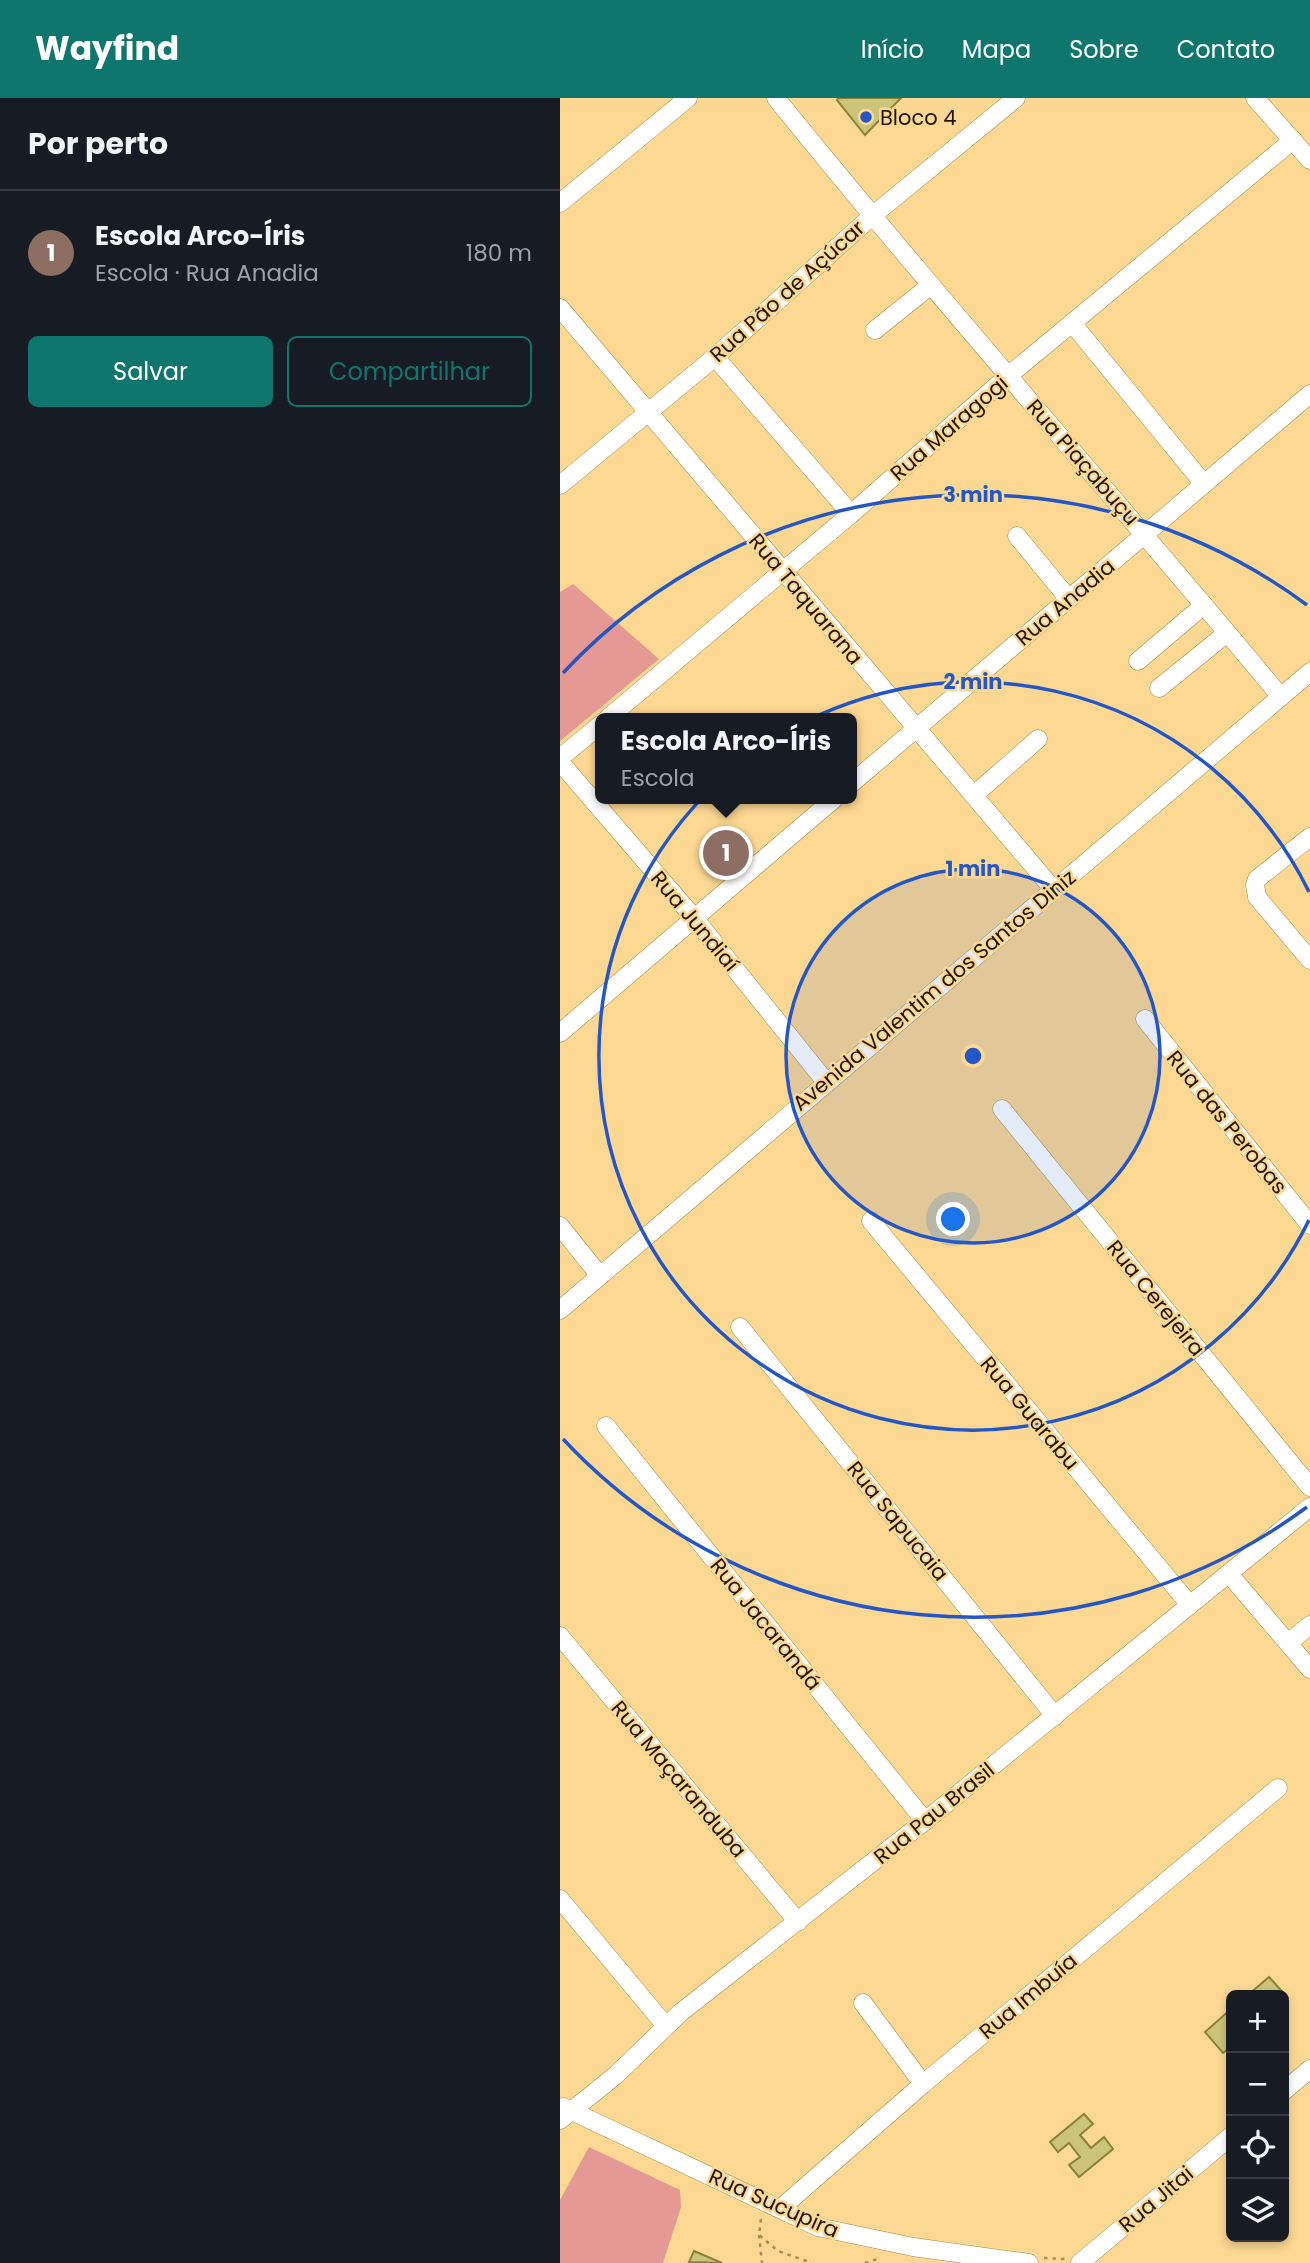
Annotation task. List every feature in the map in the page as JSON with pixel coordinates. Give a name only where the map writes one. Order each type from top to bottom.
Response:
[{"type":"street","points":[[560,203],[688,98]]},
{"type":"street","name":"Rua Piaçabuçu","points":[[776,98],[872,216],[1146,534],[1281,697]]},
{"type":"street","name":"Rua Pão de Açúcar","points":[[560,485],[715,357],[872,216],[1016,98]]},
{"type":"street","points":[[1255,98],[1310,160]]},
{"type":"street","name":"Rua Maragogi","points":[[614,713],[851,514],[1008,376],[1294,142],[1310,132]]},
{"type":"street","points":[[875,330],[931,285]]},
{"type":"street","name":"Rua Taquarana","points":[[560,308],[1053,889]]},
{"type":"street","points":[[1072,323],[1204,484]]},
{"type":"street","points":[[715,357],[851,514]]},
{"type":"street","name":"Rua Anadia","points":[[857,779],[1310,394]]},
{"type":"street","points":[[1017,536],[1068,598]]},
{"type":"street","points":[[1138,661],[1204,605]]},
{"type":"street","points":[[1159,688],[1227,633]]},
{"type":"street","name":"Avenida Valentim dos Santos Diniz","points":[[560,1310],[1310,673]]},
{"type":"street","points":[[560,760],[595,729]]},
{"type":"street","points":[[974,795],[1038,738]]},
{"type":"street","name":"Rua Jundiaí","points":[[560,760],[595,801]]},
{"type":"street","name":"Rua Jundiaí","points":[[597,804],[695,919],[826,1083]]},
{"type":"street","points":[[560,1033],[828,804]]},
{"type":"street","points":[[1310,837],[1257,879],[1255,886],[1257,897],[1310,960]]},
{"type":"street","name":"Rua das Perobas","points":[[1145,1019],[1310,1225]]},
{"type":"street","name":"Rua Cerejeira","points":[[1002,1109],[1310,1487]]},
{"type":"street","name":"Rua Guarabu","points":[[870,1221],[1190,1605]]},
{"type":"street","points":[[560,1226],[600,1276]]},
{"type":"street","name":"Rua Sapucaia","points":[[740,1327],[1055,1716]]},
{"type":"street","name":"Rua Jacarandá","points":[[606,1426],[925,1821]]},
{"type":"street","name":"Rua Pau Brasil","points":[[564,2112],[616,2075],[666,2025],[925,1821],[1310,1507]]},
{"type":"street","points":[[1229,1574],[1310,1669]]},
{"type":"street","points":[[1288,1643],[1310,1625]]},
{"type":"street","name":"Rua Maçaranduba","points":[[560,1636],[798,1922]]},
{"type":"street","name":"Rua Imbuía","points":[[781,2208],[923,2084],[1278,1788]]},
{"type":"street","points":[[560,1899],[666,2025]]},
{"type":"street","points":[[863,2003],[923,2084]]},
{"type":"street","points":[[1289,2087],[1310,2069]]},
{"type":"street","name":"Rua Sucupira","points":[[564,2112],[818,2227],[845,2235],[913,2247],[1035,2260]]},
{"type":"street","name":"Rua Jitai","points":[[1073,2261],[1226,2140]]},
{"type":"path","points":[[759,2199],[762,2263]]},
{"type":"path","points":[[759,2235],[778,2251],[812,2263]]},
{"type":"path","points":[[1035,2260],[1073,2261]]},
{"type":"shaded area","points":[[573,584],[659,659],[560,741],[560,592]]},
{"type":"shaded area","points":[[589,2147],[680,2190],[681,2207],[663,2263],[560,2263],[560,2200]]},
{"type":"building","name":"Bloco 4","points":[[838,98],[901,98],[865,135]]},
{"type":"building","points":[[1269,1977],[1281,1990],[1254,1990]]},
{"type":"building","points":[[1226,2013],[1226,2051],[1223,2053],[1205,2032]]},
{"type":"building","points":[[1084,2114],[1093,2124],[1080,2135],[1091,2148],[1104,2137],[1113,2149],[1079,2177],[1069,2165],[1080,2157],[1069,2143],[1058,2152],[1050,2142]]},
{"type":"building","points":[[694,2251],[722,2263],[689,2262]]},
{"type":"place","name":"Bloco 4","points":[[866,117]]},
{"type":"place","name":"Escola Arco-Íris","points":[[726,853]]}]
